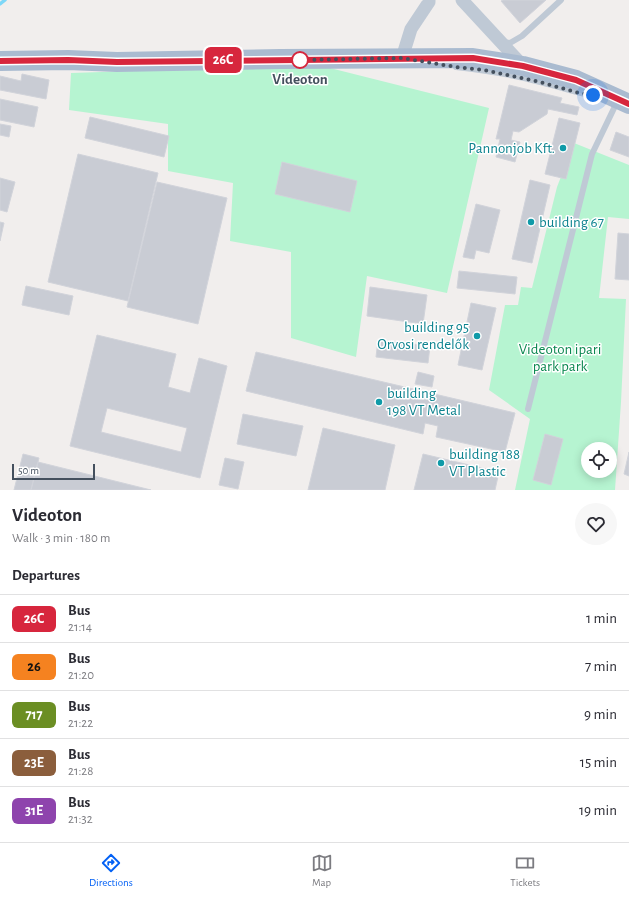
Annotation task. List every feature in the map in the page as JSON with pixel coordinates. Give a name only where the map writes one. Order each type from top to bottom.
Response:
[{"type":"main road","points":[[0,61],[68,60],[117,62],[473,58],[523,66],[576,80],[622,100]]},
{"type":"street","points":[[402,58],[411,29],[433,1]]},
{"type":"street","points":[[460,1],[506,46],[523,66]]},
{"type":"lane","points":[[506,46],[522,36],[561,0]]},
{"type":"lane","points":[[402,58],[442,65]]},
{"type":"lane","points":[[449,66],[484,70],[536,81],[579,93],[622,100],[592,154],[528,409]]},
{"type":"green space","points":[[318,65],[489,108],[447,293],[367,276],[356,357],[291,338],[291,252],[230,241],[233,183],[168,171],[168,124],[69,110],[71,73]]},
{"type":"green space","name":"Videoton ipari park park","points":[[574,143],[629,165],[629,219],[608,217],[599,298],[626,299],[617,461],[617,442],[581,442],[581,478],[616,478],[615,490],[515,490],[530,419],[489,390],[505,305],[518,305],[521,287],[532,288],[557,187]]},
{"type":"building","points":[[546,0],[520,23],[501,1]]},
{"type":"building","points":[[22,74],[49,80],[46,99],[0,90],[0,76],[21,81]]},
{"type":"building","points":[[509,85],[562,98],[560,103],[579,107],[577,115],[548,109],[547,114],[519,132],[513,131],[511,140],[520,142],[515,162],[496,157],[500,139],[496,139]]},
{"type":"building","points":[[0,99],[38,107],[34,127],[0,120]]},
{"type":"building","points":[[90,117],[169,136],[164,157],[85,138]]},
{"type":"building","name":"Pannonjob Kft.","points":[[559,118],[580,123],[566,179],[545,174]]},
{"type":"building","points":[[0,124],[11,126],[9,137],[0,135]]},
{"type":"building","points":[[616,132],[629,137],[629,157],[610,150]]},
{"type":"building","points":[[78,154],[158,173],[128,301],[48,282]]},
{"type":"building","points":[[282,162],[357,181],[350,212],[275,194]]},
{"type":"building","points":[[0,178],[15,182],[7,212],[0,210]]},
{"type":"building","name":"building 67","points":[[530,180],[550,185],[532,263],[512,259]]},
{"type":"building","points":[[157,182],[227,198],[198,324],[127,307]]},
{"type":"building","points":[[476,204],[500,210],[489,253],[476,250],[474,259],[463,257]]},
{"type":"building","points":[[0,222],[4,223],[0,241]]},
{"type":"building","points":[[618,233],[629,234],[629,280],[615,279]]},
{"type":"building","points":[[459,271],[517,277],[515,294],[457,288]]},
{"type":"building","points":[[26,286],[73,296],[69,315],[22,305]]},
{"type":"building","points":[[370,287],[427,295],[423,324],[367,316]]},
{"type":"building","name":"building 95 Orvosi rendelők","points":[[471,303],[496,308],[482,370],[458,365]]},
{"type":"building","points":[[97,335],[176,354],[168,387],[190,393],[199,358],[227,366],[200,478],[70,446]],"holes":[[[107,408],[187,428],[181,452],[101,432]]]},
{"type":"building","points":[[378,340],[430,346],[428,363],[376,357]]},
{"type":"building","name":"building 198 VT Metal","points":[[256,352],[515,413],[505,452],[436,437],[438,426],[425,423],[423,434],[246,391]]},
{"type":"building","points":[[418,372],[434,376],[432,387],[415,384]]},
{"type":"building","points":[[243,414],[303,426],[296,456],[237,444]]},
{"type":"building","points":[[323,428],[395,445],[385,490],[308,490]]},
{"type":"building","points":[[545,434],[563,439],[551,485],[533,480]]},
{"type":"building","points":[[629,452],[629,476],[624,474]]},
{"type":"building","points":[[23,454],[39,458],[31,490],[14,490]]},
{"type":"building","name":"building 188 VT Plastic","points":[[423,454],[499,472],[495,490],[414,490]]},
{"type":"building","points":[[225,458],[244,462],[238,489],[219,485]]},
{"type":"building","points":[[38,462],[151,490],[31,490]]},
{"type":"waterway","points":[[0,4],[5,0]]},
{"type":"bus line","name":"26C","points":[[0,61],[68,60],[117,62],[473,58],[523,66],[576,80],[629,104]]},
{"type":"place","name":"Videoton","points":[[300,60]]},
{"type":"place","name":"Pannonjob Kft.","points":[[563,148]]},
{"type":"place","name":"building 67","points":[[531,222]]},
{"type":"place","name":"building 95 Orvosi rendelők","points":[[477,336]]},
{"type":"place","name":"building 198 VT Metal","points":[[379,402]]},
{"type":"place","name":"building 188 VT Plastic","points":[[441,463]]},
{"type":"route","points":[[300,60],[402,58],[484,70],[593,95]]}]
